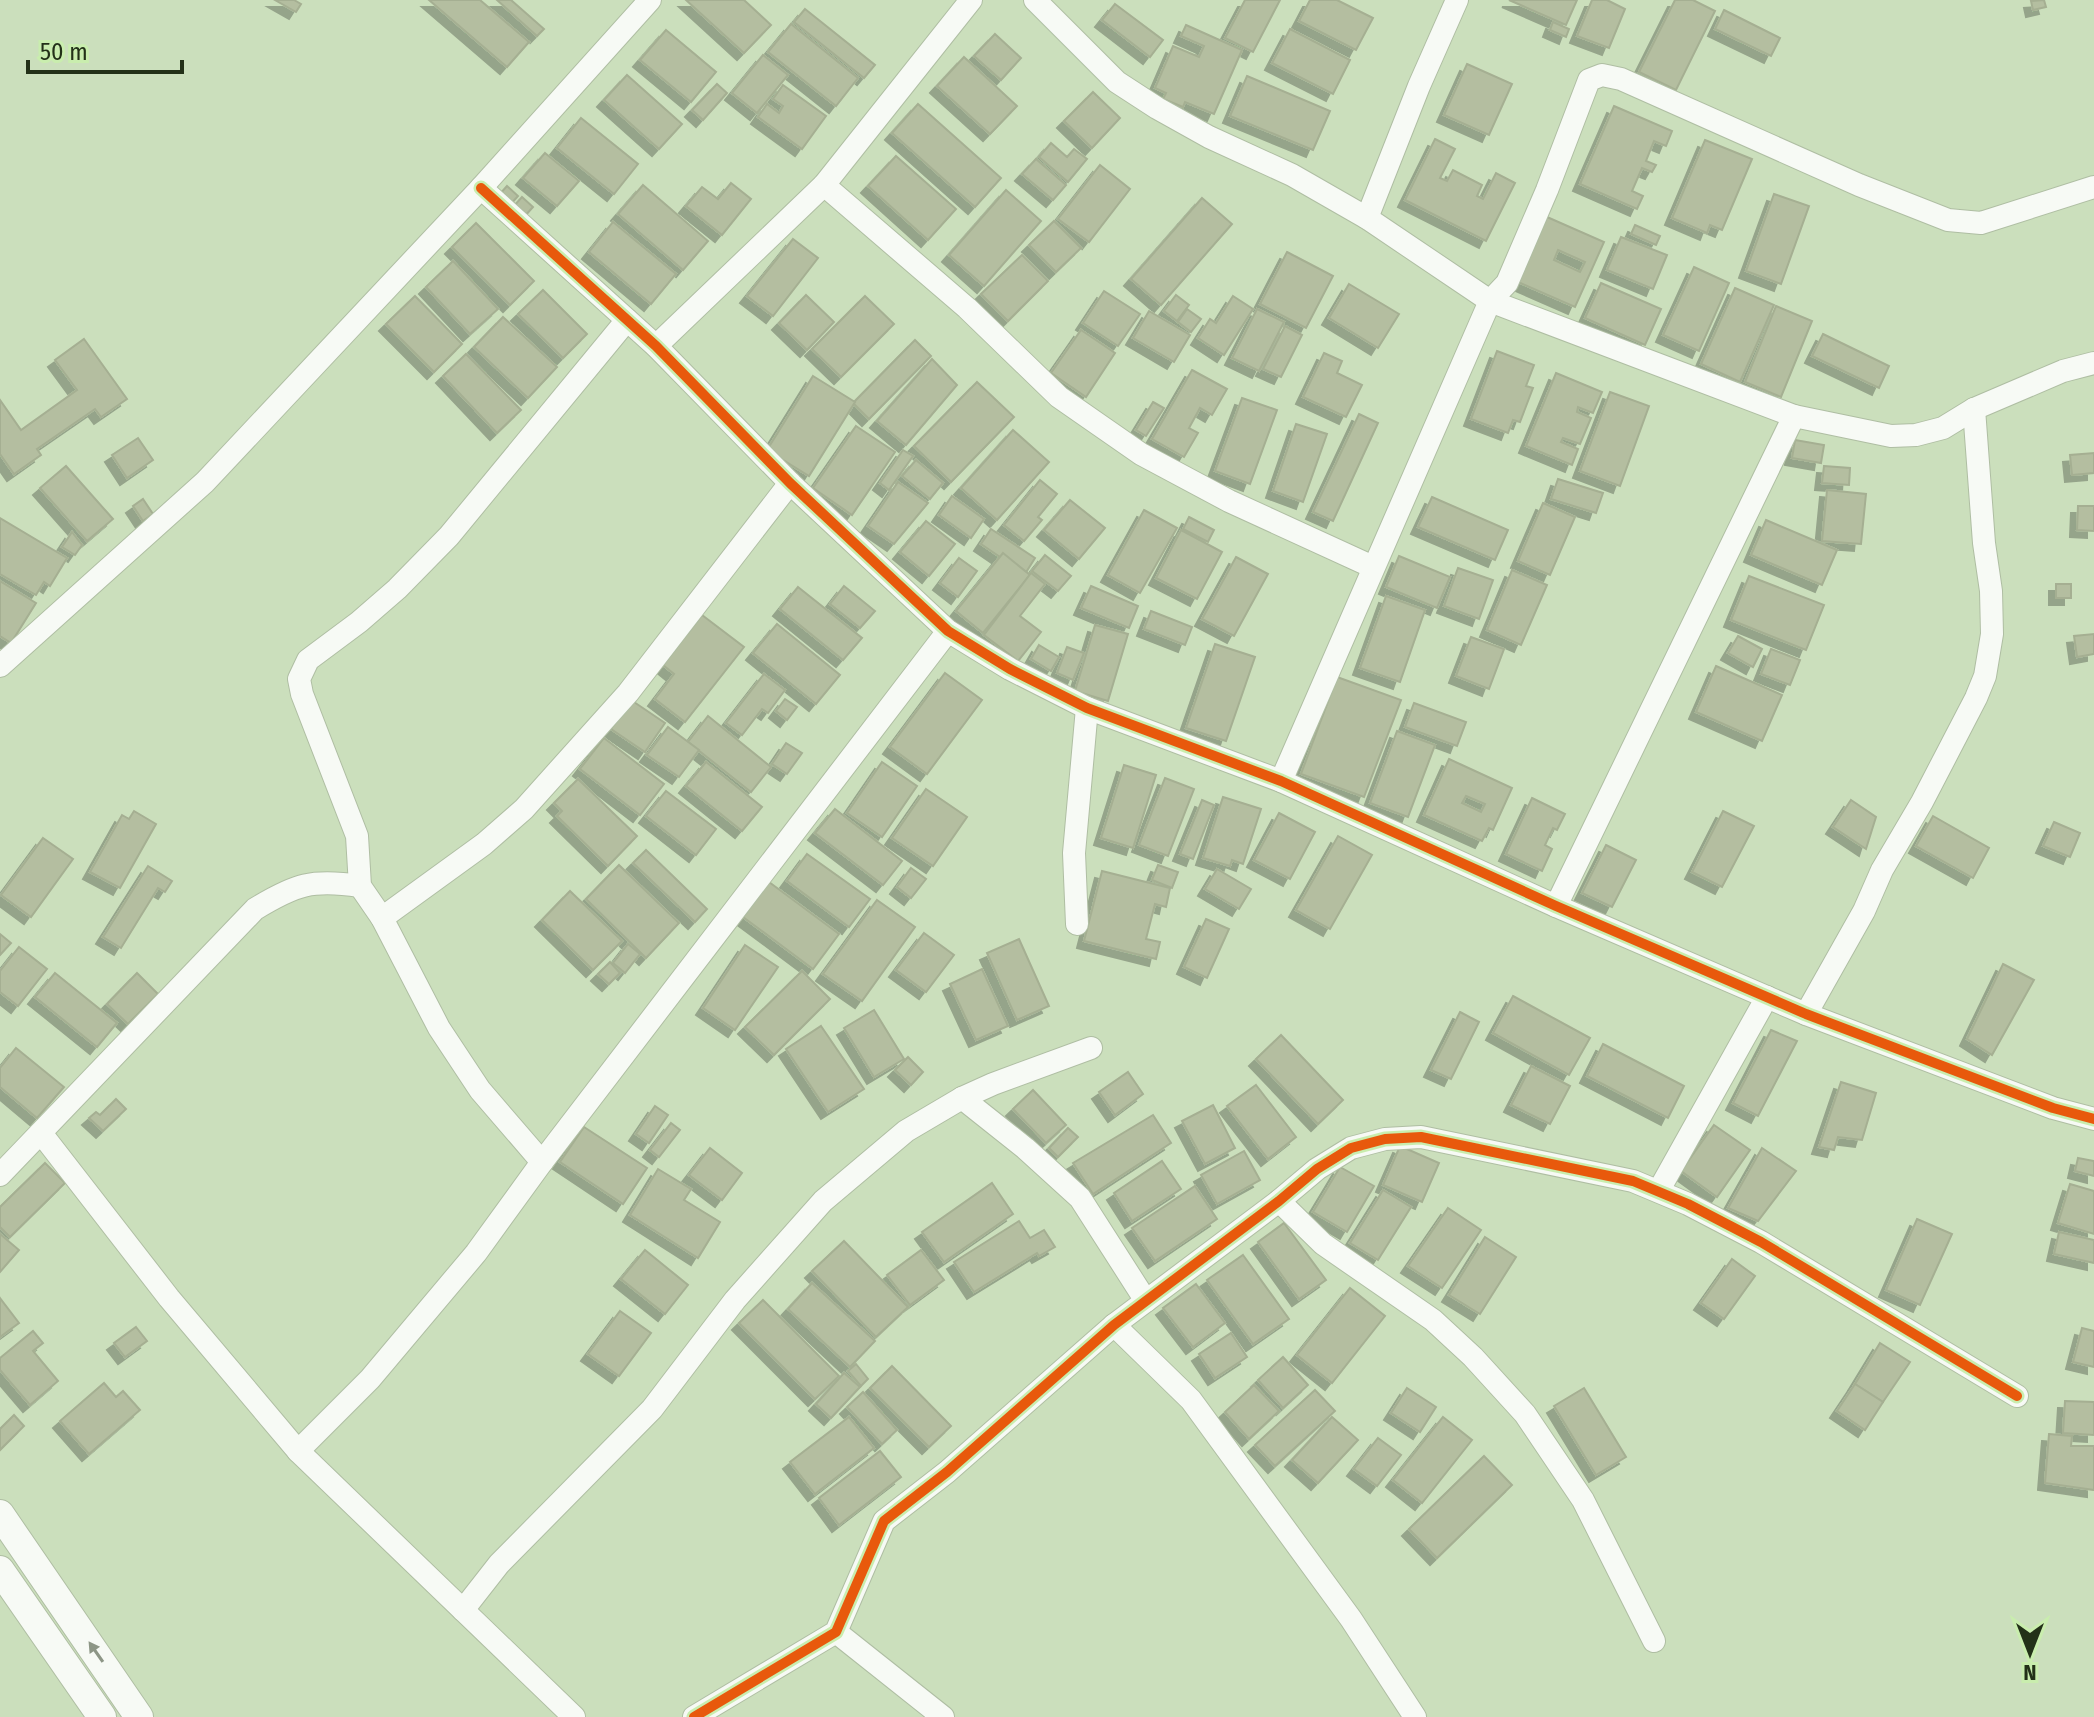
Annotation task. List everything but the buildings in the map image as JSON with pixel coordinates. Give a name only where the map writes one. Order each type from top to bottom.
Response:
[{"type":"main road","points":[[0,1514],[139,1717]]},
{"type":"main road","points":[[0,1570],[102,1717]]},
{"type":"street","points":[[0,666],[205,482],[481,188],[650,0]]},
{"type":"street","points":[[656,346],[824,185],[971,0]]},
{"type":"street","points":[[1035,0],[1117,82],[1209,137],[1292,175],[1367,218],[1490,301],[1794,416],[1891,436],[1916,435],[1943,428],[1974,409],[2063,371],[2094,363]]},
{"type":"street","points":[[1367,218],[1457,0]]},
{"type":"street","points":[[1281,781],[1490,301],[1507,283],[1589,80],[1602,75],[1621,79],[1859,185],[1948,220],[1981,223],[2094,187]]},
{"type":"street","points":[[824,185],[967,308],[1059,397],[1141,454],[1217,495],[1373,567]]},
{"type":"street","points":[[481,188],[656,346],[790,483],[948,631],[1010,669],[1087,708],[1281,781],[1556,906],[1806,1014],[2053,1108],[2094,1119]]},
{"type":"street","points":[[542,1162],[472,1078],[439,1028],[382,918],[360,886],[357,836],[299,679],[308,660],[397,589],[449,536],[627,320]]},
{"type":"street","points":[[1806,1014],[1864,911],[1882,870],[1922,802],[1985,676],[1992,634],[1991,591],[1984,543],[1974,409]]},
{"type":"street","points":[[1556,906],[1794,416]]},
{"type":"street","points":[[382,918],[484,844],[524,809],[628,693],[790,483]]},
{"type":"street","points":[[298,1451],[370,1379],[476,1253],[542,1162],[948,631]]},
{"type":"street","points":[[1077,924],[1074,853],[1087,708]]},
{"type":"street","points":[[0,1175],[255,909],[287,890],[327,881],[360,886]]},
{"type":"street","points":[[1659,1190],[1767,997]]},
{"type":"street","points":[[463,1610],[499,1564],[652,1409],[735,1300],[823,1201],[906,1131],[962,1098],[1091,1048]]},
{"type":"street","points":[[962,1098],[1025,1148],[1080,1198],[1146,1301]]},
{"type":"street","points":[[41,1133],[169,1298],[298,1451],[574,1717]]},
{"type":"street","points":[[694,1717],[836,1632],[884,1521],[947,1472],[1114,1325],[1317,1169],[1351,1148],[1385,1139],[1421,1137],[1633,1181],[1659,1190],[1761,1242],[2017,1396]]},
{"type":"street","points":[[1279,1201],[1323,1244],[1433,1320],[1473,1357],[1525,1414],[1583,1500],[1654,1641]]},
{"type":"street","points":[[1114,1325],[1191,1400],[1351,1619],[1415,1717]]},
{"type":"street","points":[[836,1632],[943,1717]]},
{"type":"cycle path","points":[[481,188],[656,346],[790,483],[948,631],[1010,669],[1087,708],[1281,781],[1556,906],[1806,1014],[2053,1108],[2094,1119]]},
{"type":"cycle path","points":[[694,1717],[836,1632],[884,1521],[947,1472],[1114,1325],[1317,1169],[1351,1148],[1385,1139],[1421,1137],[1633,1181],[1688,1204],[1761,1242],[2017,1396]]}]
